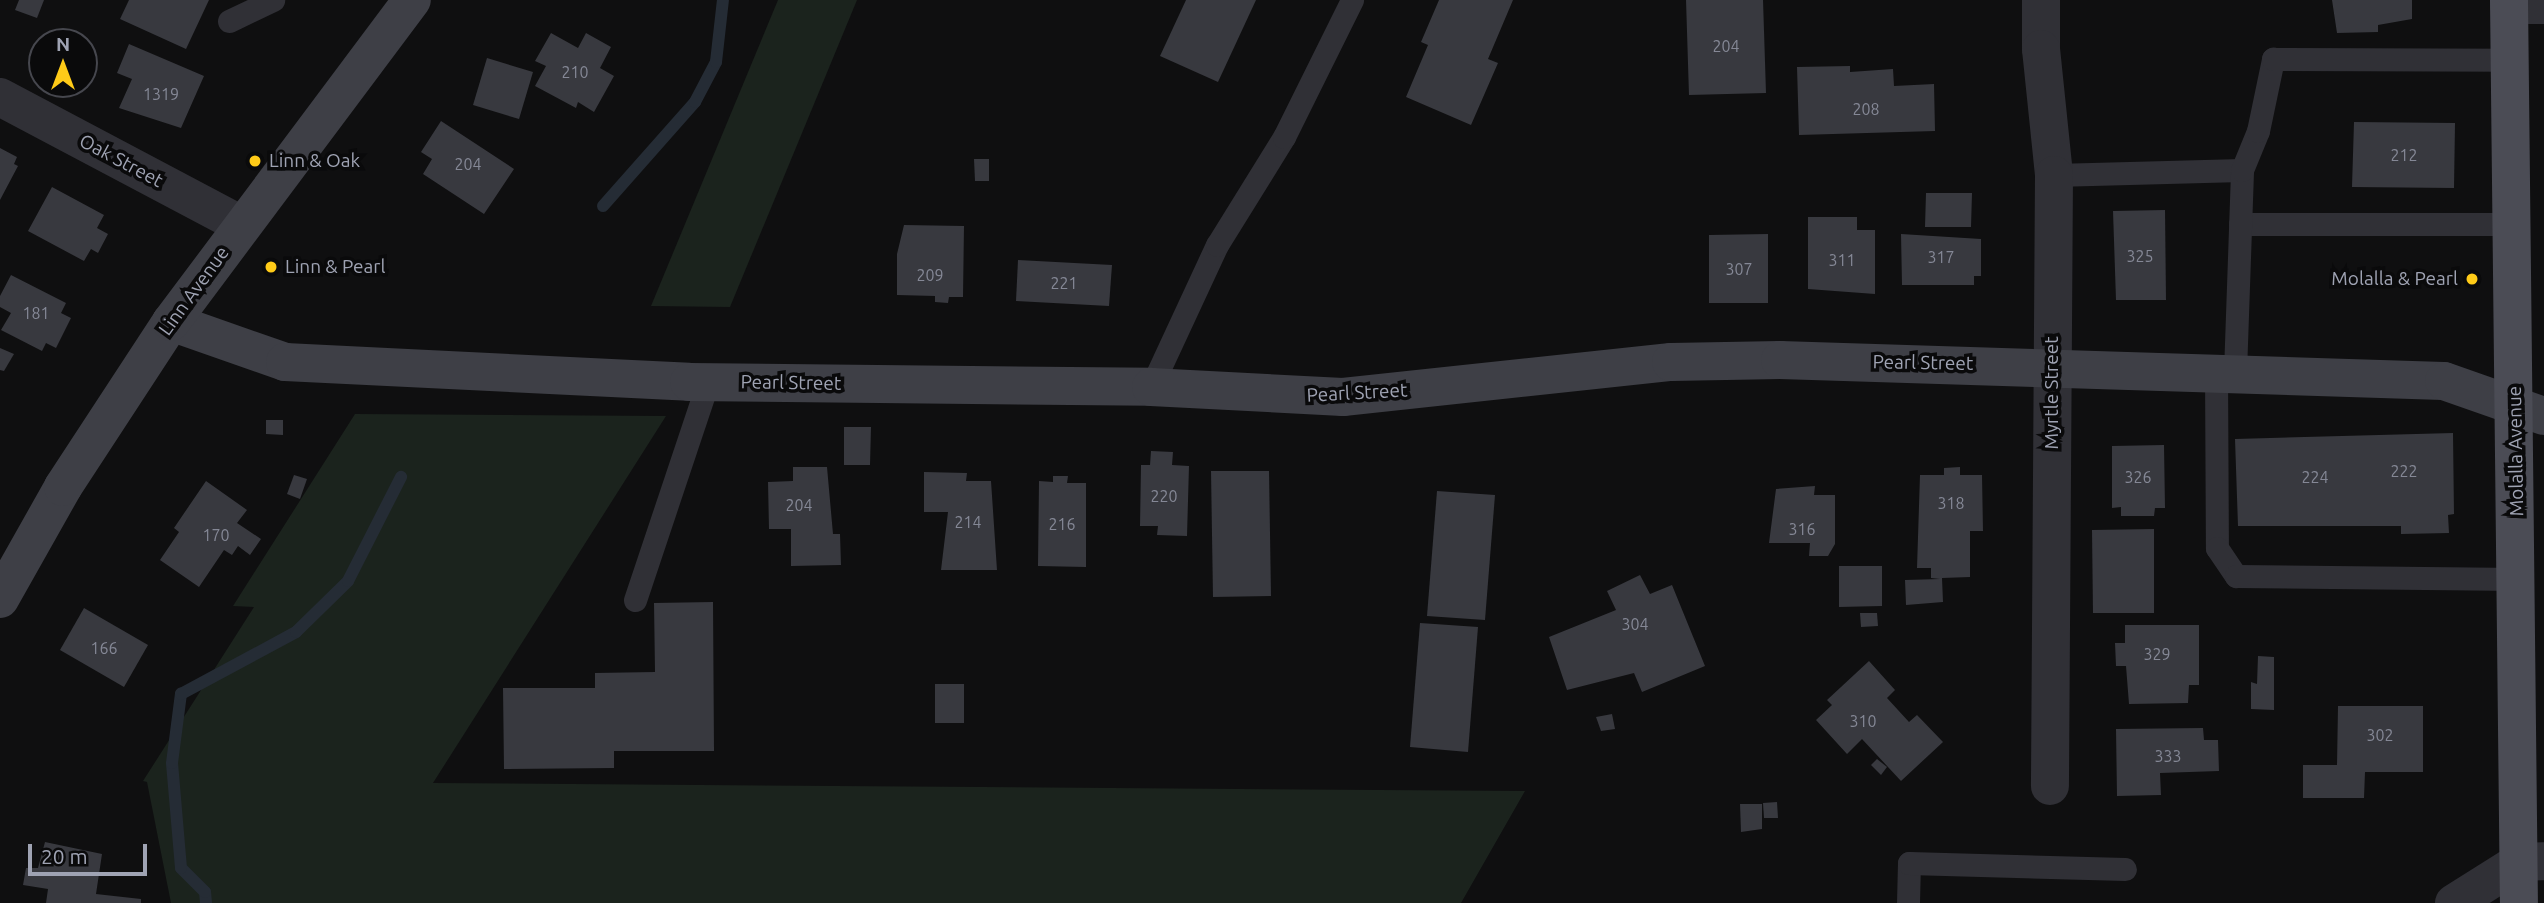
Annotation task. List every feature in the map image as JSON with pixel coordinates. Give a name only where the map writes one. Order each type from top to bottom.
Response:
[{"type":"main road","name":"Molalla Avenue","points":[[2519,903],[2531,861],[2518,579],[2530,411],[2512,224],[2510,60],[2521,4]]},
{"type":"street","name":"Linn Avenue","points":[[0,598],[63,487],[171,322],[412,0]]},
{"type":"street","name":"Myrtle Street","points":[[2041,0],[2041,49],[2054,175],[2050,786]]},
{"type":"street","name":"Oak Street","points":[[0,97],[243,225]]},
{"type":"street","name":"Pearl Street","points":[[171,322],[285,362],[708,382],[1151,387],[1343,397],[1671,362],[2052,366],[2444,381],[2530,411]]},
{"type":"street","points":[[2454,903],[2531,861]]},
{"type":"lane","points":[[229,21],[272,0]]},
{"type":"lane","points":[[1151,387],[1217,245],[1284,137],[1352,0]]},
{"type":"lane","points":[[2510,60],[2273,59],[2258,131],[2242,170],[2240,224],[2226,371],[2217,548],[2236,576],[2518,579]]},
{"type":"lane","points":[[2054,175],[2242,170]]},
{"type":"lane","points":[[2240,224],[2512,224]]},
{"type":"lane","points":[[635,600],[708,382]]},
{"type":"lane","points":[[1908,903],[1909,863],[2125,869]]},
{"type":"shaded area","points":[[778,0],[857,0],[730,307],[651,306]]},
{"type":"shaded area","points":[[355,414],[666,416],[433,783],[1525,791],[1461,903],[171,903],[147,782],[143,781],[254,607],[233,606]]},
{"type":"building","points":[[19,0],[44,0],[37,18],[15,10]]},
{"type":"building","points":[[129,0],[209,0],[186,49],[120,19]]},
{"type":"building","points":[[1186,0],[1256,0],[1218,82],[1160,56]]},
{"type":"building","points":[[1439,0],[1513,0],[1488,59],[1498,63],[1471,125],[1406,97],[1428,45],[1421,42]]},
{"type":"building","points":[[1686,0],[1763,0],[1766,93],[1689,95]]},
{"type":"building","points":[[2332,0],[2412,0],[2412,19],[2378,25],[2378,32],[2337,33]]},
{"type":"building","points":[[551,33],[578,48],[586,33],[611,47],[600,68],[614,76],[594,112],[578,102],[576,108],[535,86],[546,66],[535,61]]},
{"type":"building","points":[[129,44],[204,76],[181,128],[119,108],[132,79],[117,73]]},
{"type":"building","points":[[487,58],[533,72],[519,119],[473,105]]},
{"type":"building","points":[[1850,66],[1850,72],[1893,69],[1894,86],[1934,84],[1935,131],[1799,135],[1797,67]]},
{"type":"building","points":[[441,121],[514,169],[484,214],[423,174],[432,159],[421,152]]},
{"type":"building","points":[[2354,122],[2455,123],[2454,188],[2352,187]]},
{"type":"building","points":[[0,148],[17,157],[14,164],[18,166],[0,200]]},
{"type":"building","points":[[974,159],[989,159],[989,181],[975,181]]},
{"type":"building","points":[[52,187],[104,215],[97,228],[108,234],[98,253],[91,249],[84,261],[28,231]]},
{"type":"building","points":[[1926,193],[1972,193],[1971,227],[1925,227]]},
{"type":"building","points":[[2165,210],[2166,300],[2116,300],[2113,211]]},
{"type":"building","points":[[1808,217],[1857,217],[1857,230],[1875,230],[1875,294],[1808,289]]},
{"type":"building","points":[[904,225],[964,226],[963,297],[949,297],[948,303],[935,302],[935,296],[897,295],[897,254]]},
{"type":"building","points":[[1768,234],[1768,303],[1709,303],[1709,235]]},
{"type":"building","points":[[1901,234],[1981,239],[1981,276],[1974,276],[1974,285],[1902,285]]},
{"type":"building","points":[[1018,260],[1112,265],[1109,306],[1016,301]]},
{"type":"building","points":[[11,275],[66,303],[61,313],[71,318],[56,348],[46,343],[42,351],[1,330],[11,313],[0,307],[0,296]]},
{"type":"building","points":[[0,348],[14,354],[4,371],[0,370]]},
{"type":"building","points":[[266,420],[283,420],[283,435],[266,434]]},
{"type":"building","points":[[844,427],[871,427],[870,465],[844,465]]},
{"type":"building","points":[[2453,433],[2454,514],[2448,515],[2449,533],[2401,534],[2401,526],[2238,526],[2235,439]]},
{"type":"building","points":[[2164,445],[2165,508],[2155,508],[2154,516],[2121,516],[2121,507],[2112,508],[2112,446]]},
{"type":"building","points":[[1151,451],[1173,452],[1172,465],[1189,466],[1187,536],[1157,535],[1158,526],[1140,526],[1141,465],[1150,465]]},
{"type":"building","points":[[793,467],[827,467],[833,534],[840,534],[841,565],[791,566],[791,529],[769,529],[768,482],[793,481]]},
{"type":"building","points":[[1960,467],[1960,475],[1982,475],[1983,531],[1970,531],[1970,577],[1942,578],[1943,602],[1906,605],[1905,580],[1940,579],[1931,578],[1931,568],[1917,568],[1920,475],[1944,475],[1944,468]]},
{"type":"building","points":[[1211,471],[1269,471],[1271,596],[1213,597]]},
{"type":"building","points":[[924,472],[967,473],[966,481],[991,481],[997,570],[941,570],[948,512],[924,512]]},
{"type":"building","points":[[294,475],[307,479],[300,499],[287,494]]},
{"type":"building","points":[[1053,476],[1068,476],[1067,483],[1086,483],[1086,567],[1038,566],[1039,481],[1053,482]]},
{"type":"building","points":[[206,481],[247,510],[237,523],[261,539],[250,555],[238,546],[232,555],[224,550],[199,587],[160,560],[179,532],[174,528]]},
{"type":"building","points":[[1815,486],[1814,495],[1835,495],[1835,544],[1828,556],[1809,556],[1810,543],[1769,543],[1776,489]]},
{"type":"building","points":[[1437,491],[1495,495],[1485,620],[1427,616]]},
{"type":"building","points":[[2154,529],[2154,613],[2093,613],[2092,530]]},
{"type":"building","points":[[1839,566],[1882,566],[1882,606],[1839,607]]},
{"type":"building","points":[[1640,575],[1650,594],[1672,585],[1705,666],[1642,692],[1634,673],[1567,690],[1549,637],[1616,610],[1607,591]]},
{"type":"building","points":[[713,602],[714,751],[614,751],[614,768],[504,769],[503,688],[595,688],[595,673],[655,672],[654,603]]},
{"type":"building","points":[[84,608],[148,645],[124,687],[60,650]]},
{"type":"building","points":[[1860,613],[1877,613],[1878,626],[1861,627]]},
{"type":"building","points":[[1420,623],[1478,627],[1468,752],[1410,747]]},
{"type":"building","points":[[2125,625],[2199,625],[2199,685],[2189,685],[2188,703],[2129,704],[2126,666],[2116,666],[2115,643],[2125,643]]},
{"type":"building","points":[[2258,656],[2274,657],[2274,710],[2251,709],[2251,682],[2257,684]]},
{"type":"building","points":[[1869,661],[1895,690],[1887,698],[1909,722],[1917,715],[1943,742],[1901,781],[1862,739],[1847,754],[1816,720],[1832,705],[1827,700]]},
{"type":"building","points":[[935,684],[964,684],[964,723],[935,723]]},
{"type":"building","points":[[2338,706],[2423,706],[2423,772],[2365,772],[2364,798],[2303,798],[2303,765],[2337,765]]},
{"type":"building","points":[[1612,714],[1615,729],[1601,731],[1596,717]]},
{"type":"building","points":[[2203,728],[2204,740],[2218,740],[2219,771],[2160,773],[2161,795],[2117,796],[2116,729]]},
{"type":"building","points":[[1877,759],[1887,767],[1881,775],[1871,765]]},
{"type":"building","points":[[1777,802],[1778,818],[1764,818],[1763,803]]},
{"type":"building","points":[[1740,804],[1762,804],[1762,829],[1741,832]]},
{"type":"building","points":[[45,842],[102,854],[96,894],[141,899],[141,903],[46,903],[48,889],[23,885],[26,868],[38,868]]},
{"type":"waterway","points":[[603,206],[695,102],[716,62],[723,0]]},
{"type":"waterway","points":[[206,903],[205,892],[181,868],[172,763],[181,694],[296,632],[348,581],[401,477]]},
{"type":"place","name":"Linn & Oak","points":[[255,161]]},
{"type":"place","name":"Linn & Pearl","points":[[271,267]]},
{"type":"place","name":"Molalla & Pearl","points":[[2472,279]]}]
